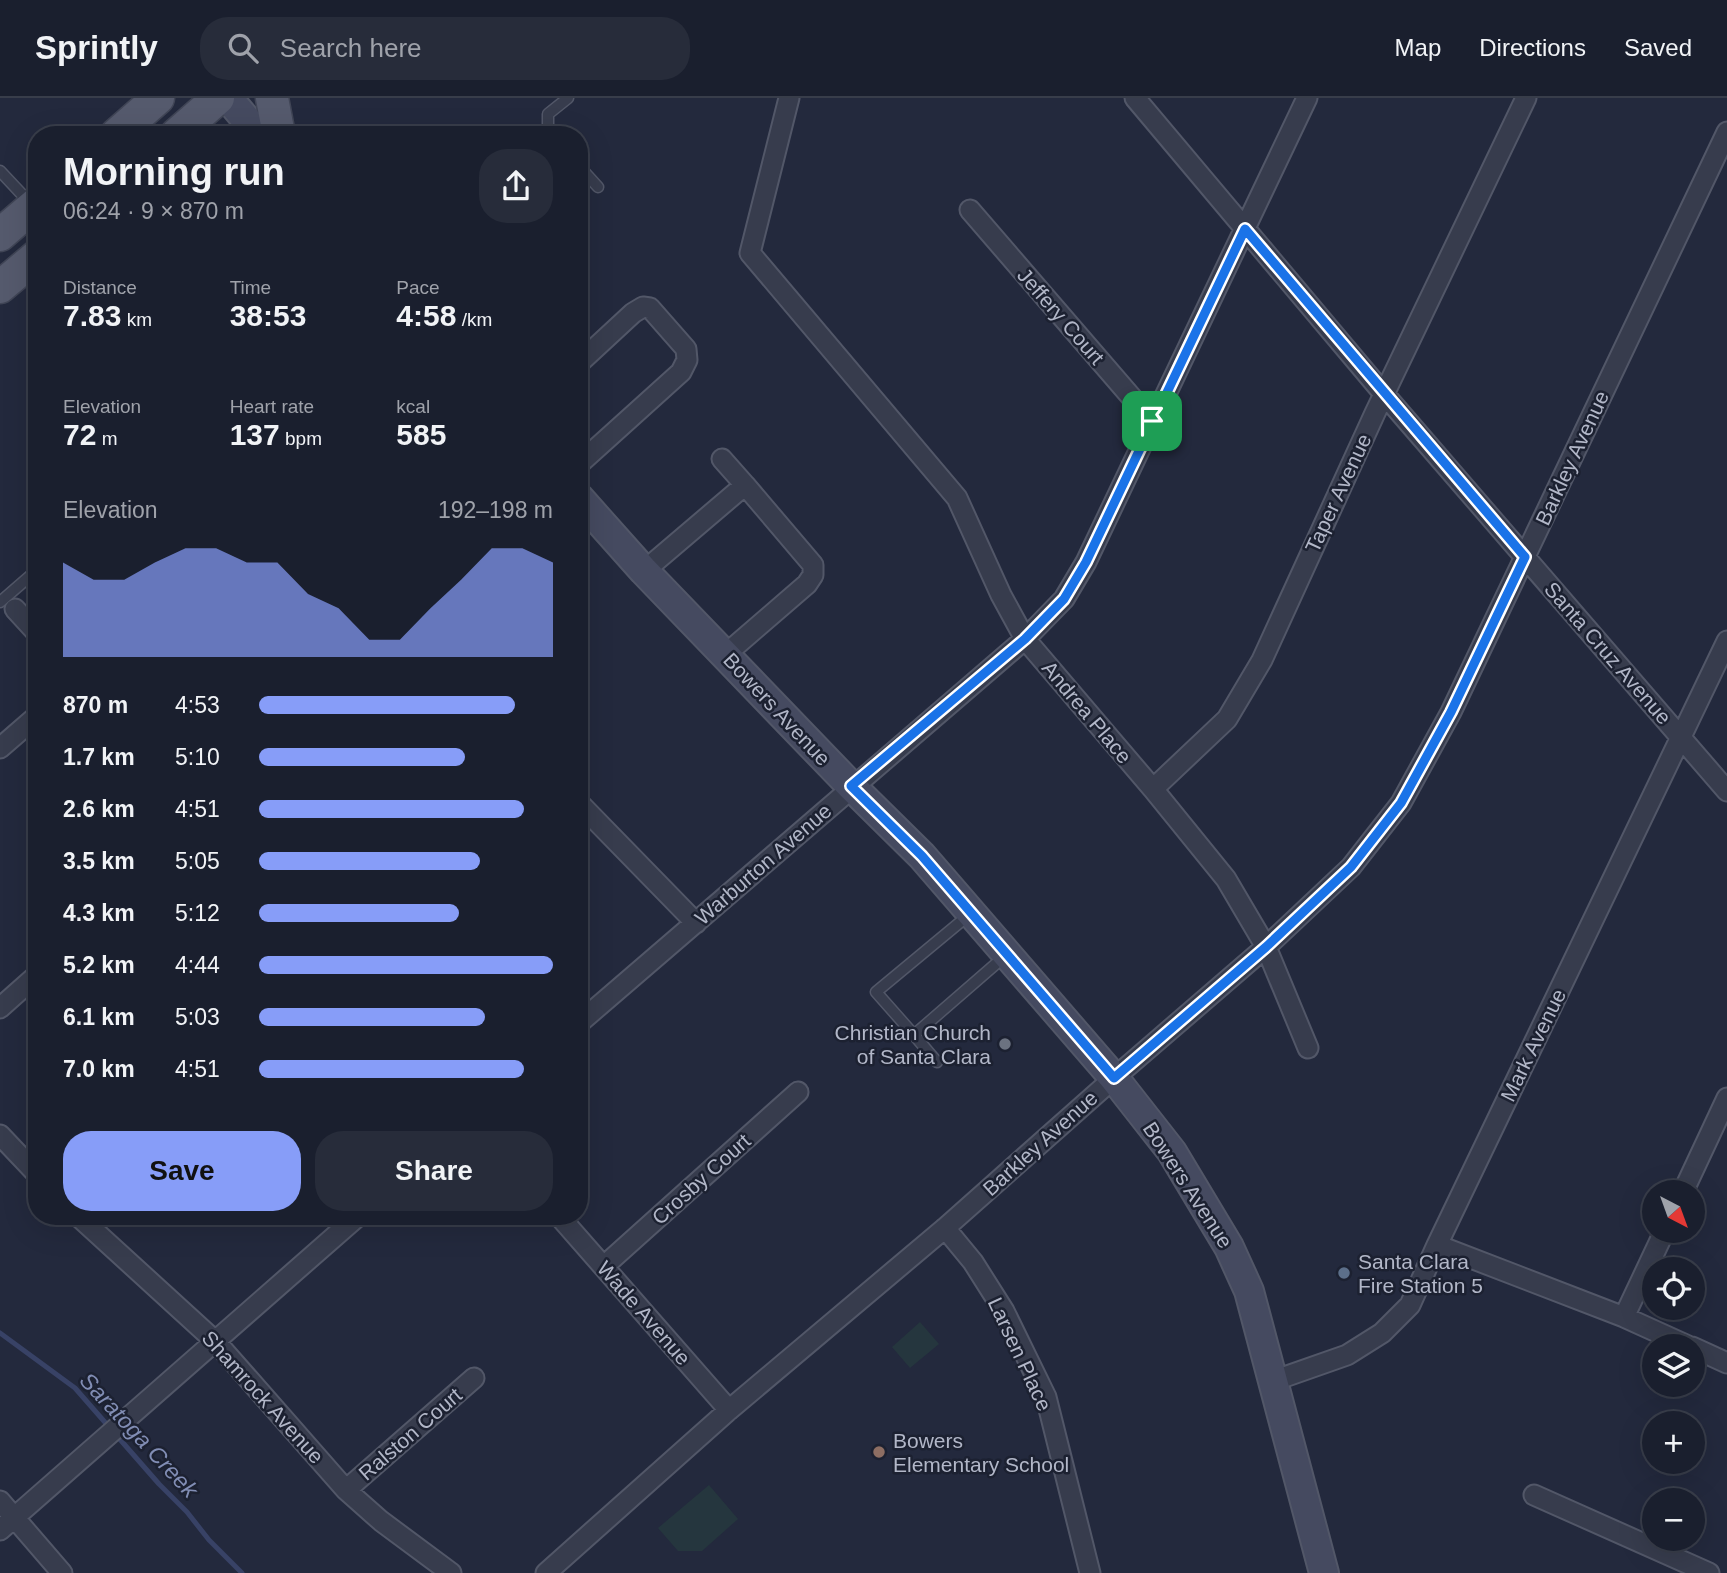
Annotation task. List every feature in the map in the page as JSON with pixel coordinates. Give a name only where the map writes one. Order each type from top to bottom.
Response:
[{"type":"main road","points":[[122,126],[139,98]]},
{"type":"main road","points":[[126,126],[158,98]]},
{"type":"main road","points":[[186,126],[218,98]]},
{"type":"main road","points":[[228,98],[252,126]]},
{"type":"main road","points":[[272,98],[277,126]]},
{"type":"main road","points":[[0,235],[28,211]]},
{"type":"main road","points":[[0,287],[28,264]]},
{"type":"main road","name":"Bowers Avenue","points":[[588,508],[644,571],[922,856],[1114,1078],[1172,1152],[1229,1247],[1249,1292],[1324,1573]]},
{"type":"street","name":"Andrea Place","points":[[789,98],[750,253],[957,498],[1001,595],[1025,639],[1226,879],[1266,947],[1308,1048]]},
{"type":"street","name":"Santa Cruz Avenue","points":[[1135,98],[1384,394],[1727,791]]},
{"type":"street","name":"Warburton Avenue","points":[[588,1015],[851,786],[1025,639],[1064,599],[1086,562],[1307,98]]},
{"type":"street","name":"Taper Avenue","points":[[1153,789],[1227,719],[1262,660],[1384,394],[1526,98]]},
{"type":"street","name":"Barkley Avenue","points":[[546,1573],[729,1410],[945,1228],[1266,947],[1351,867],[1401,803],[1451,712],[1727,132]]},
{"type":"street","name":"Jeffery Court","points":[[970,209],[1152,421]]},
{"type":"street","points":[[588,355],[643,307],[650,309],[686,349],[687,360],[681,372],[588,456]]},
{"type":"street","points":[[722,459],[813,565],[813,575],[807,584],[726,654]]},
{"type":"street","points":[[644,571],[745,485]]},
{"type":"street","points":[[7,605],[28,624]]},
{"type":"street","name":"Mark Avenue","points":[[1273,1381],[1347,1355],[1382,1333],[1410,1305],[1727,642]]},
{"type":"street","points":[[0,748],[28,724]]},
{"type":"street","points":[[588,812],[696,923]]},
{"type":"street","points":[[0,1008],[28,983]]},
{"type":"street","name":"Crosby Court","points":[[604,1266],[798,1092]]},
{"type":"street","points":[[1689,1180],[1727,1098]]},
{"type":"street","points":[[0,1135],[28,1165]]},
{"type":"street","name":"Shamrock Avenue","points":[[88,1225],[216,1342],[346,1490],[381,1521],[451,1573]]},
{"type":"street","points":[[7,1524],[348,1225]]},
{"type":"street","name":"Wade Avenue","points":[[567,1225],[729,1410]]},
{"type":"street","name":"Larsen Place","points":[[945,1228],[973,1262],[1004,1311],[1046,1397],[1090,1573]]},
{"type":"street","points":[[1624,1317],[1659,1243]]},
{"type":"street","points":[[1437,1245],[1661,1334]]},
{"type":"street","points":[[1705,1353],[1727,1363]]},
{"type":"street","name":"Ralston Court","points":[[346,1490],[474,1378]]},
{"type":"street","points":[[1534,1495],[1709,1573]]},
{"type":"street","points":[[0,1501],[7,1524],[62,1573]]},
{"type":"lane","points":[[548,126],[548,114],[568,98]]},
{"type":"lane","points":[[0,171],[28,198]]},
{"type":"lane","points":[[588,176],[598,187]]},
{"type":"lane","points":[[7,605],[28,580]]},
{"type":"lane","points":[[937,1062],[876,992],[972,912]]},
{"type":"lane","points":[[914,1035],[1008,954]]},
{"type":"shaded area","points":[[920,1322],[939,1344],[910,1368],[892,1347]]},
{"type":"shaded area","points":[[709,1485],[738,1519],[702,1551],[678,1551],[658,1528]]},
{"type":"waterway","name":"Saratoga Creek","points":[[0,1333],[75,1388],[209,1540],[242,1573]]},
{"type":"place","name":"Christian Church of Santa Clara","points":[[1005,1044]]},
{"type":"place","name":"Santa Clara Fire Station 5","points":[[1344,1273]]},
{"type":"place","name":"Bowers Elementary School","points":[[879,1452]]},
{"type":"route","points":[[1245,229],[1525,557],[1451,712],[1401,803],[1351,867],[1266,947],[1114,1078],[922,856],[851,786],[1025,639],[1064,599],[1086,562],[1152,421],[1245,229]]}]
